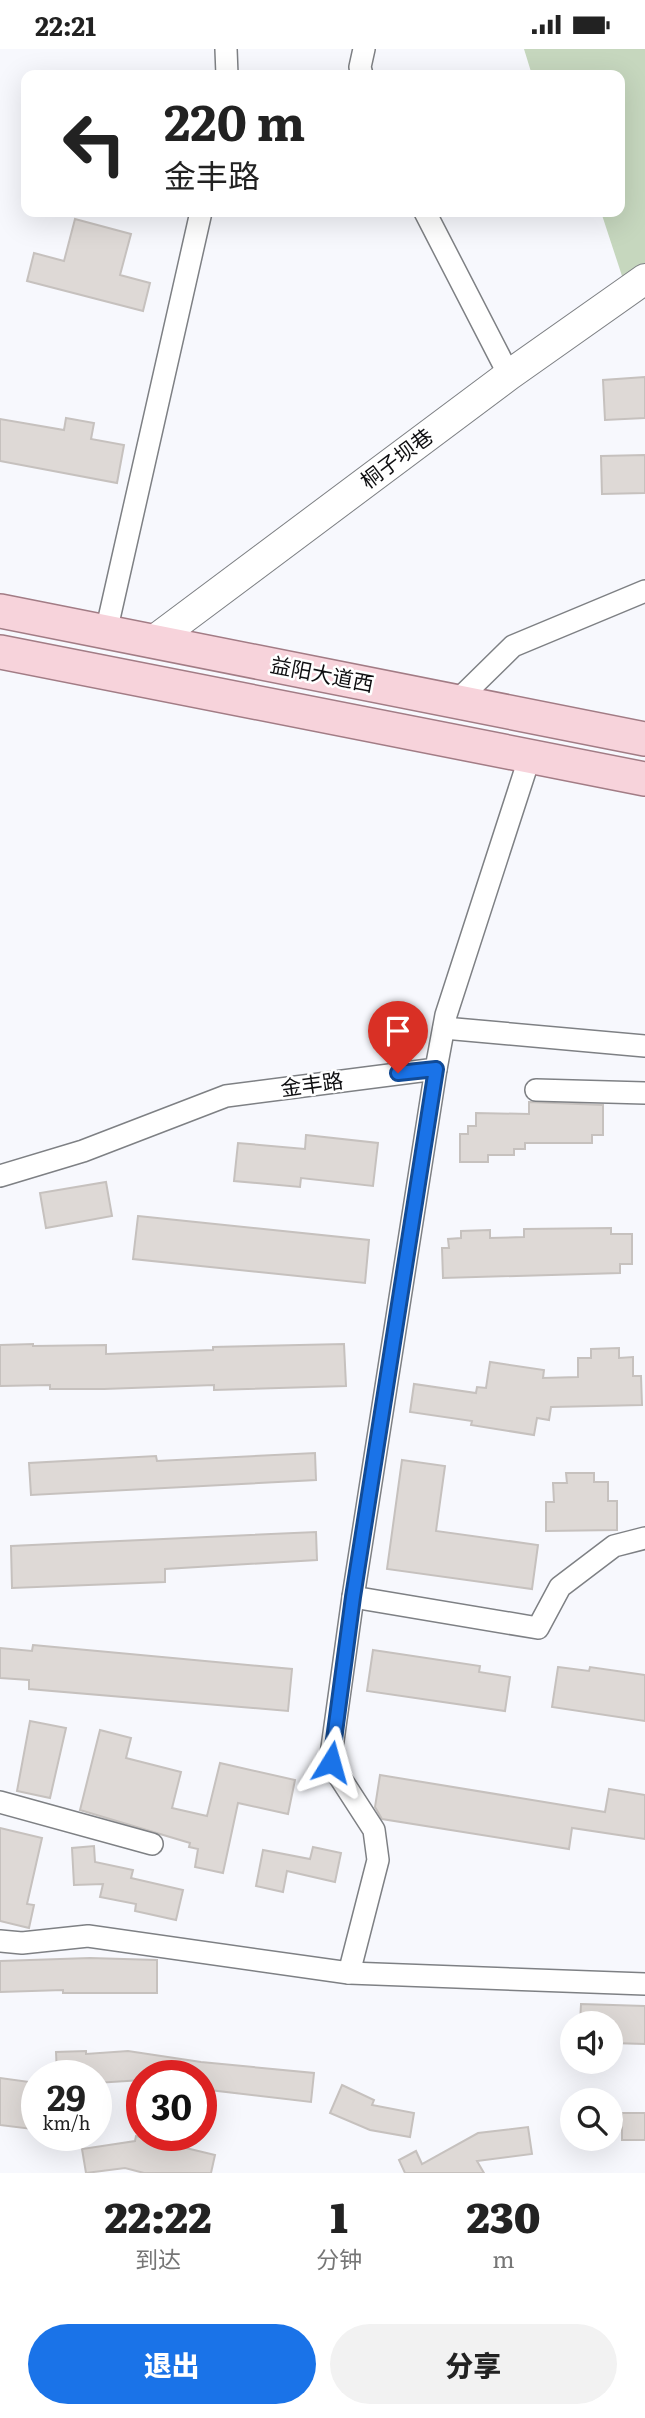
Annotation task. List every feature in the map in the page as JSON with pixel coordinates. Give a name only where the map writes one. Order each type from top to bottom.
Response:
[{"type":"main road","name":"益阳大道西","points":[[0,611],[645,739]]},
{"type":"main road","name":"益阳大道西","points":[[0,652],[645,779]]},
{"type":"street","points":[[226,49],[227,70]]},
{"type":"street","points":[[361,70],[365,49]]},
{"type":"street","points":[[106,632],[200,217]]},
{"type":"street","points":[[428,217],[509,375]]},
{"type":"street","name":"桐子坝巷","points":[[152,642],[509,375],[645,279]]},
{"type":"street","points":[[456,702],[513,646],[645,591]]},
{"type":"street","points":[[349,1973],[378,1860],[374,1830],[331,1762],[353,1597],[446,1015],[530,756]]},
{"type":"street","points":[[444,1028],[645,1046]]},
{"type":"street","name":"金丰路","points":[[0,1176],[83,1151],[226,1096],[436,1069]]},
{"type":"street","points":[[536,1090],[645,1093]]},
{"type":"street","points":[[353,1597],[538,1629],[560,1587],[614,1546],[645,1538]]},
{"type":"street","points":[[0,1802],[152,1844]]},
{"type":"street","points":[[0,1941],[22,1943],[88,1935],[349,1973],[645,1984]]},
{"type":"green space","points":[[524,49],[645,49],[645,265],[623,279],[603,217],[625,217],[625,70],[530,70]]},
{"type":"building","points":[[75,219],[131,234],[120,275],[150,283],[143,311],[27,281],[34,253],[64,261]]},
{"type":"building","points":[[645,377],[645,418],[605,420],[603,380]]},
{"type":"building","points":[[66,418],[94,423],[91,439],[124,445],[117,483],[0,461],[0,419],[64,430]]},
{"type":"building","points":[[645,455],[645,493],[602,494],[601,456]]},
{"type":"building","points":[[529,1102],[603,1105],[603,1135],[592,1135],[592,1143],[525,1143],[525,1149],[514,1149],[514,1155],[488,1155],[488,1162],[460,1162],[460,1134],[468,1134],[468,1126],[476,1126],[476,1113],[529,1114]]},
{"type":"building","points":[[306,1135],[378,1143],[373,1186],[301,1178],[300,1187],[234,1181],[238,1143],[305,1149]]},
{"type":"building","points":[[106,1182],[112,1216],[46,1228],[40,1193]]},
{"type":"building","points":[[138,1216],[369,1240],[365,1283],[133,1259]]},
{"type":"building","points":[[611,1228],[611,1234],[632,1234],[632,1264],[620,1264],[620,1273],[443,1278],[442,1248],[449,1248],[448,1239],[461,1238],[461,1231],[490,1230],[490,1238],[524,1237],[524,1229]]},
{"type":"building","points":[[344,1344],[346,1386],[214,1390],[214,1385],[104,1389],[50,1389],[50,1385],[0,1386],[0,1345],[106,1345],[106,1354],[213,1350],[213,1347]]},
{"type":"building","points":[[619,1348],[619,1358],[633,1357],[633,1376],[641,1376],[642,1405],[551,1407],[549,1420],[537,1418],[534,1435],[471,1425],[472,1421],[410,1412],[414,1384],[476,1393],[477,1387],[486,1388],[490,1362],[544,1370],[543,1378],[578,1377],[578,1358],[591,1358],[591,1349]]},
{"type":"building","points":[[315,1453],[316,1480],[31,1495],[29,1463],[156,1456],[157,1461]]},
{"type":"building","points":[[402,1460],[445,1466],[436,1531],[538,1545],[532,1589],[387,1569]]},
{"type":"building","points":[[566,1473],[594,1473],[594,1482],[608,1482],[608,1501],[617,1501],[617,1530],[546,1531],[546,1502],[554,1502],[553,1483],[567,1483]]},
{"type":"building","points":[[316,1532],[317,1560],[165,1569],[165,1582],[12,1588],[11,1546]]},
{"type":"building","points":[[33,1645],[292,1669],[288,1711],[29,1689],[29,1680],[0,1678],[0,1648],[32,1651]]},
{"type":"building","points":[[373,1650],[480,1666],[479,1672],[510,1677],[505,1711],[367,1691]]},
{"type":"building","points":[[558,1667],[589,1671],[590,1667],[645,1675],[645,1721],[552,1707]]},
{"type":"building","points":[[30,1721],[66,1728],[50,1798],[17,1791]]},
{"type":"building","points":[[100,1730],[131,1738],[126,1758],[181,1772],[172,1808],[207,1816],[220,1763],[295,1780],[288,1814],[238,1803],[223,1873],[195,1867],[198,1849],[189,1847],[190,1843],[80,1810]]},
{"type":"building","points":[[380,1775],[605,1812],[609,1789],[645,1795],[645,1839],[572,1828],[569,1849],[382,1819],[375,1807]]},
{"type":"building","points":[[0,1828],[42,1838],[27,1904],[34,1905],[29,1928],[0,1921]]},
{"type":"building","points":[[94,1846],[95,1862],[133,1870],[131,1878],[183,1890],[176,1920],[135,1911],[136,1904],[100,1897],[103,1884],[74,1885],[72,1848]]},
{"type":"building","points":[[313,1847],[341,1853],[335,1882],[287,1871],[283,1892],[256,1886],[263,1850],[310,1859]]},
{"type":"building","points":[[90,1958],[157,1960],[157,1993],[63,1993],[63,1990],[0,1992],[0,1961]]},
{"type":"building","points":[[581,2004],[645,2006],[645,2044],[623,2043],[623,2011],[581,2011]]},
{"type":"building","points":[[86,2051],[86,2054],[128,2051],[188,2060],[126,2060],[126,2081],[112,2082],[112,2060],[56,2060],[56,2052]]},
{"type":"building","points":[[217,2064],[314,2073],[311,2102],[217,2091]]},
{"type":"building","points":[[0,2078],[21,2081],[21,2128],[0,2125]]},
{"type":"building","points":[[342,2085],[374,2100],[372,2105],[414,2113],[410,2137],[370,2130],[330,2113]]},
{"type":"building","points":[[623,2113],[645,2113],[645,2140],[623,2140]]},
{"type":"building","points":[[528,2127],[532,2154],[477,2161],[484,2173],[405,2173],[399,2160],[416,2151],[422,2164],[478,2133]]},
{"type":"building","points":[[126,2142],[126,2151],[198,2151],[215,2155],[211,2173],[144,2173],[125,2168],[86,2173],[82,2151],[112,2151],[112,2144]]},
{"type":"route","points":[[331,1762],[353,1597],[436,1069],[398,1073]]}]
